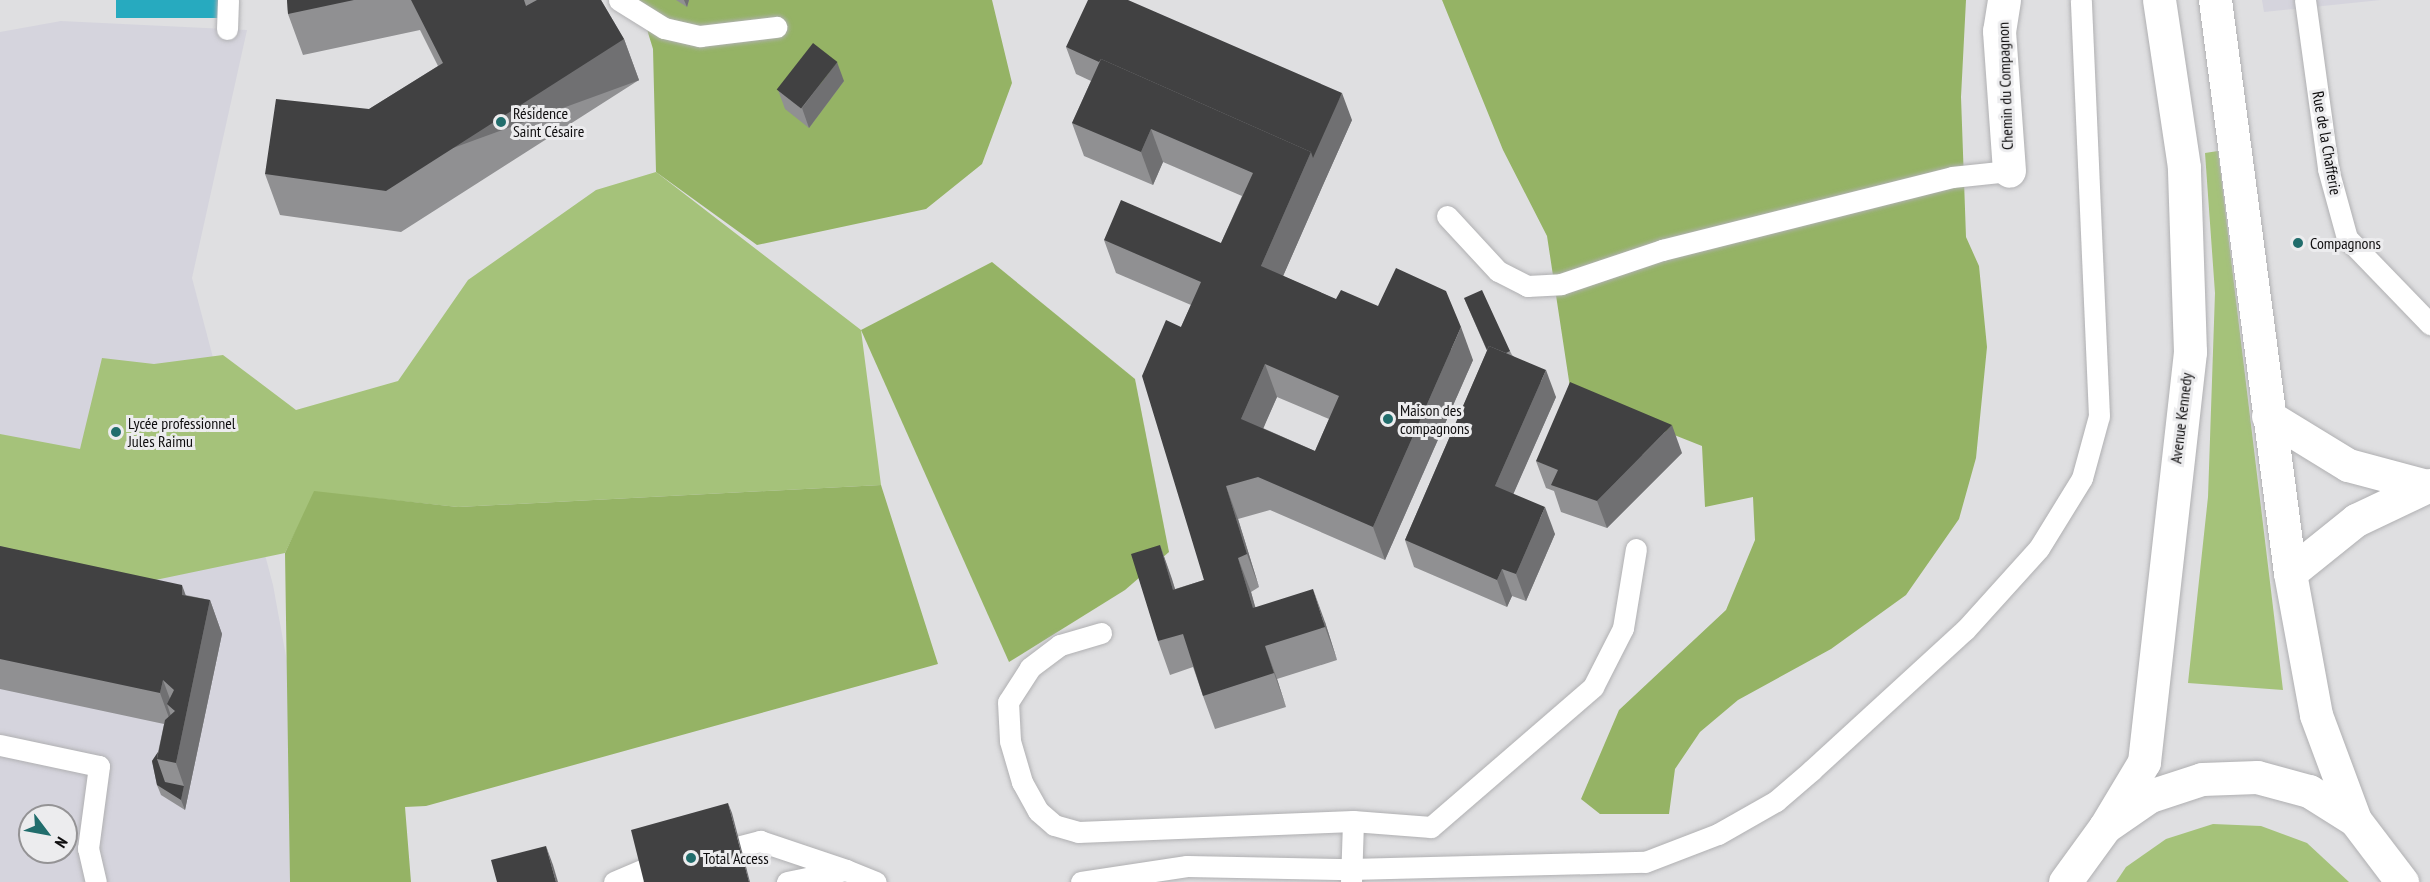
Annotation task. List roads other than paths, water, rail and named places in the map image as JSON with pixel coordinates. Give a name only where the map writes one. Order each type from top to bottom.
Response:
[{"type":"main road","name":"Chemin du Compagnon","points":[[2004,0],[2000,31],[2009,171]]},
{"type":"main road","name":"Avenue Kennedy","points":[[2105,827],[2144,762],[2190,352],[2184,166],[2159,0]]},
{"type":"main road","points":[[2215,0],[2232,100],[2268,416],[2290,573],[2316,714],[2355,820]]},
{"type":"main road","points":[[2268,416],[2348,465],[2429,486]]},
{"type":"main road","points":[[2290,573],[2356,520],[2429,486]]},
{"type":"main road","points":[[2061,880],[2105,827],[2150,795],[2202,779],[2257,777],[2309,791],[2355,820],[2408,879]]},
{"type":"lane","points":[[227,29],[228,0]]},
{"type":"lane","points":[[620,0],[664,28],[700,36],[776,27]]},
{"type":"lane","points":[[1081,882],[1187,866],[1350,876],[1645,862],[1718,834],[1776,801],[1820,763],[1965,630],[2039,548],[2082,478],[2099,416],[2081,0]]},
{"type":"lane","name":"Rue de la Chafferie","points":[[2305,0],[2328,169],[2347,238],[2430,324]]},
{"type":"lane","points":[[1447,216],[1498,271],[1527,286],[1561,284],[1662,250],[1952,177],[2009,171]]},
{"type":"lane","points":[[1101,633],[1060,645],[1030,668],[1008,702],[1010,741],[1022,782],[1038,811],[1054,825],[1078,831],[1353,821],[1431,827],[1593,687],[1623,628],[1636,549]]},
{"type":"lane","points":[[0,745],[99,766],[88,848],[96,882]]},
{"type":"lane","points":[[1350,876],[1353,821]]},
{"type":"lane","points":[[741,846],[760,841],[876,882]]},
{"type":"lane","points":[[614,882],[642,870]]},
{"type":"lane","points":[[787,882],[846,870]]},
{"type":"water","points":[[116,0],[219,0],[219,18],[116,18]]},
{"type":"place","name":"Résidence Saint Césaire","points":[[501,122]]},
{"type":"place","name":"Compagnons","points":[[2298,243]]},
{"type":"place","name":"Maison des compagnons","points":[[1388,419]]},
{"type":"place","name":"Lycée professionnel Jules Raimu","points":[[116,432]]},
{"type":"place","name":"Total Access","points":[[691,858]]}]
